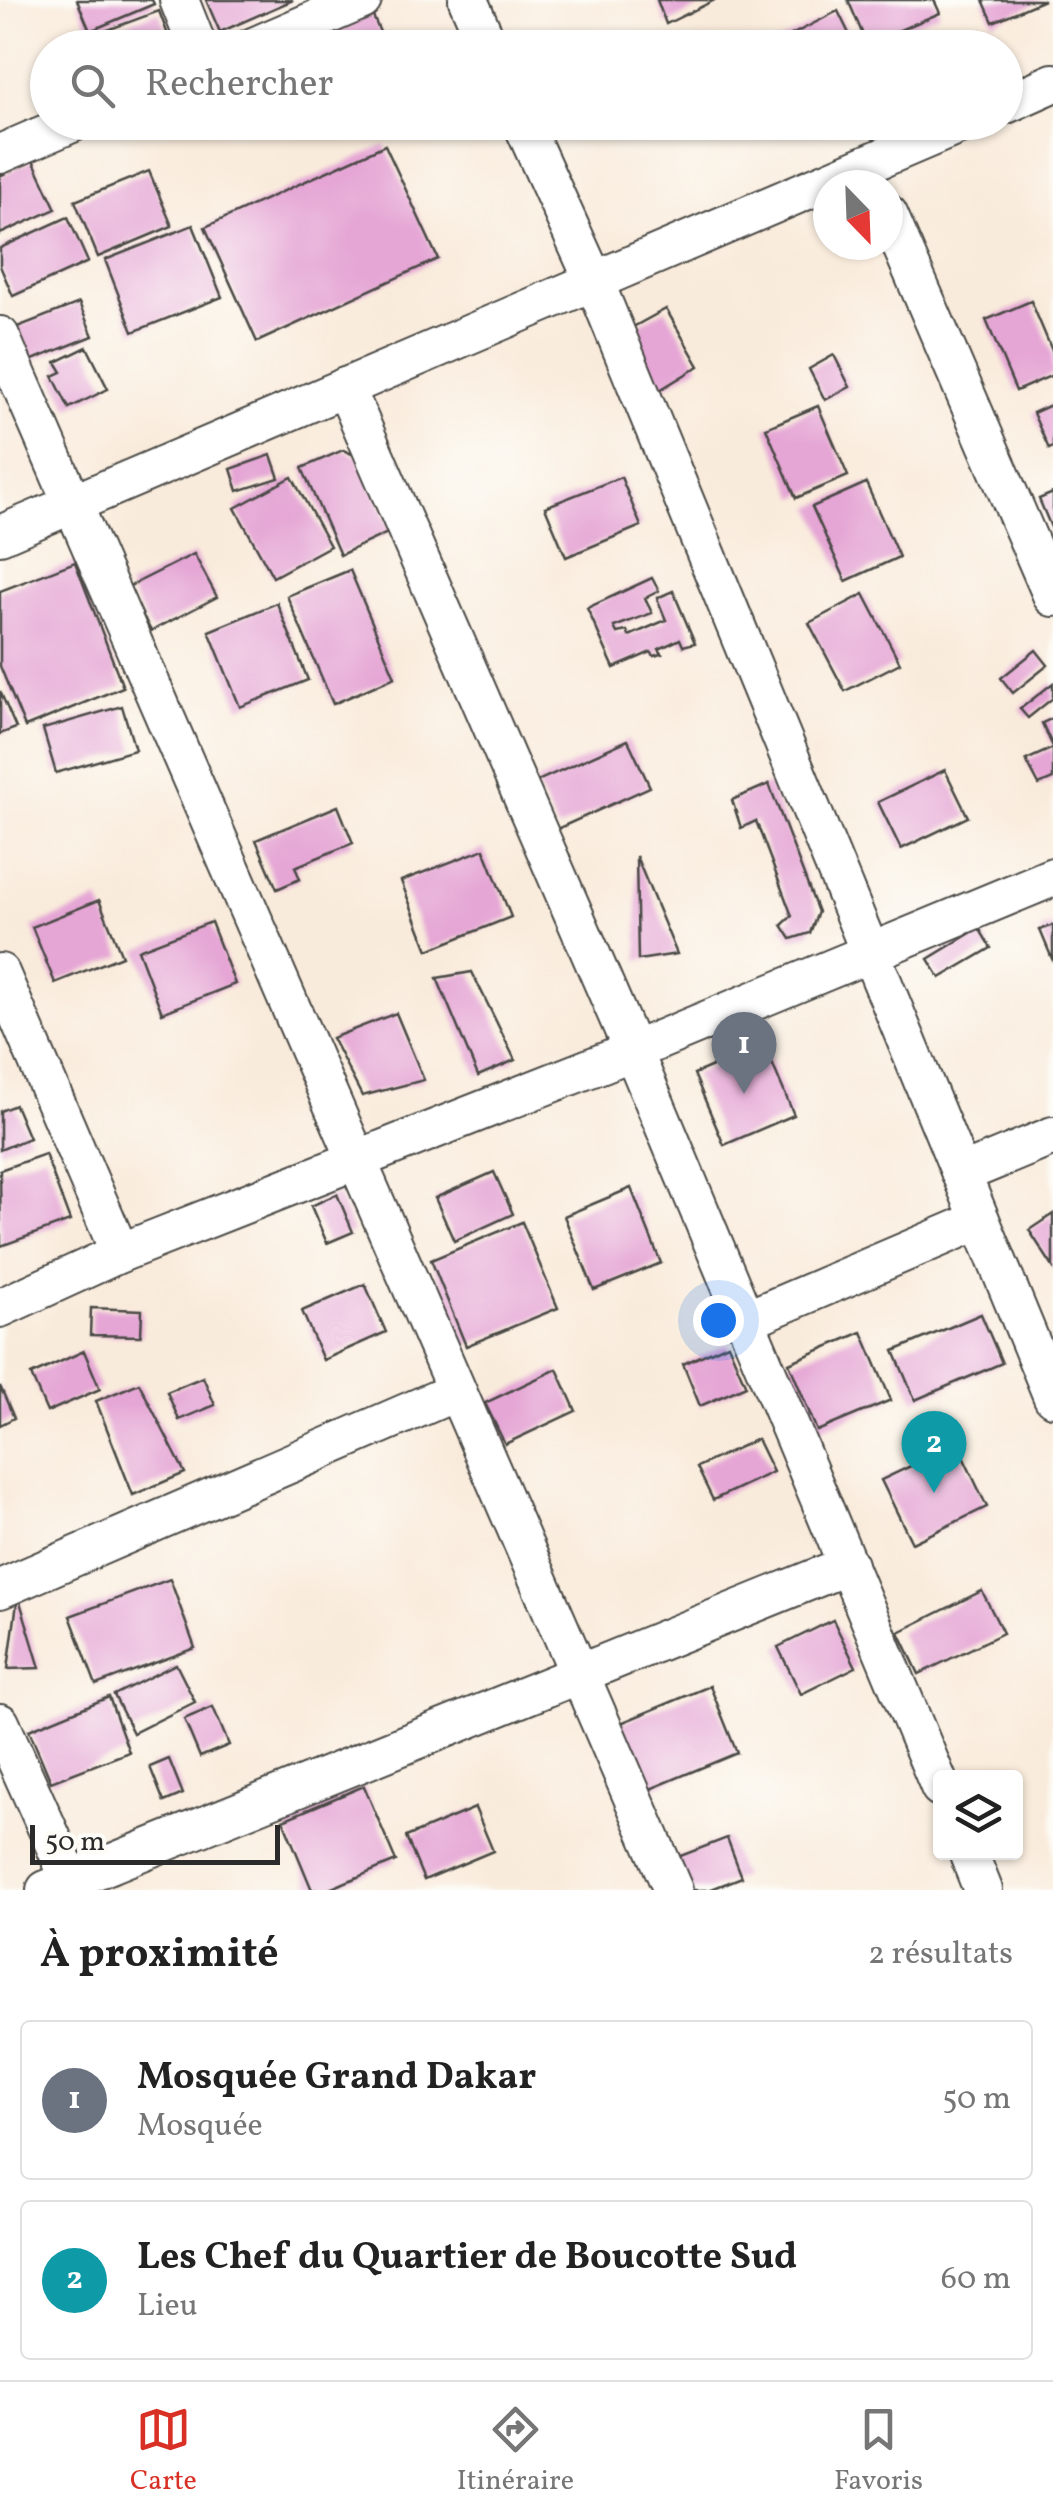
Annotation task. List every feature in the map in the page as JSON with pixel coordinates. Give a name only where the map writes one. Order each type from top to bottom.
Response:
[{"type":"street","points":[[178,0],[190,30]]},
{"type":"street","points":[[293,30],[362,0]]},
{"type":"street","points":[[468,0],[481,30]]},
{"type":"street","points":[[1023,96],[1053,82]]},
{"type":"street","points":[[0,154],[32,140]]},
{"type":"street","points":[[530,140],[594,281],[1053,1397]]},
{"type":"street","points":[[882,170],[935,140]]},
{"type":"street","points":[[0,534],[594,281],[813,198]]},
{"type":"street","points":[[903,249],[1053,597]]},
{"type":"street","points":[[0,336],[70,506],[360,1160],[455,1392],[673,1890]]},
{"type":"street","points":[[345,387],[633,1051],[933,1770]]},
{"type":"street","points":[[0,1308],[120,1254],[633,1051],[1053,876]]},
{"type":"street","points":[[0,973],[120,1254]]},
{"type":"street","points":[[961,1174],[1053,1136]]},
{"type":"street","points":[[746,1320],[980,1220]]},
{"type":"street","points":[[0,1589],[455,1392]]},
{"type":"street","points":[[0,1723],[64,1887],[578,1671],[848,1565]]},
{"type":"street","points":[[971,1860],[984,1890]]},
{"type":"building","points":[[77,0],[152,0],[154,4],[92,30]]},
{"type":"building","points":[[206,0],[293,0],[225,30],[219,30]]},
{"type":"building","points":[[657,0],[715,0],[666,24]]},
{"type":"building","points":[[848,0],[934,0],[940,13],[900,30],[861,30]]},
{"type":"building","points":[[983,0],[1044,0],[993,22]]},
{"type":"building","points":[[159,11],[166,30],[107,30]]},
{"type":"building","points":[[838,11],[847,30],[801,30]]},
{"type":"building","points":[[372,14],[379,30],[336,30]]},
{"type":"building","points":[[385,145],[438,259],[257,342],[205,227]]},
{"type":"building","points":[[33,160],[56,209],[0,234],[0,176]]},
{"type":"building","points":[[149,171],[172,226],[98,257],[75,201]]},
{"type":"building","points":[[68,217],[88,262],[13,296],[0,266],[0,248]]},
{"type":"building","points":[[193,225],[222,297],[133,332],[105,260]]},
{"type":"building","points":[[1031,301],[1053,353],[1053,375],[1016,391],[986,320]]},
{"type":"building","points":[[79,303],[93,336],[20,365],[7,331]]},
{"type":"building","points":[[666,309],[699,366],[658,391],[624,332]]},
{"type":"building","points":[[87,347],[108,389],[69,408],[53,376],[62,372],[56,362]]},
{"type":"building","points":[[834,355],[850,387],[825,400],[809,369]]},
{"type":"building","points":[[1053,404],[1053,447],[1049,449],[1033,413]]},
{"type":"building","points":[[818,406],[848,476],[796,498],[766,428]]},
{"type":"building","points":[[343,450],[359,457],[392,531],[340,555],[302,468]]},
{"type":"building","points":[[271,455],[279,478],[238,491],[231,469]]},
{"type":"building","points":[[292,477],[330,546],[273,577],[235,508]]},
{"type":"building","points":[[621,477],[641,526],[566,557],[545,507]]},
{"type":"building","points":[[866,483],[899,557],[846,581],[812,507]]},
{"type":"building","points":[[1053,493],[1053,532],[1039,499]]},
{"type":"building","points":[[194,554],[217,597],[151,631],[128,587]]},
{"type":"building","points":[[75,562],[123,687],[25,727],[0,666],[0,591]]},
{"type":"building","points":[[350,570],[395,677],[333,704],[287,596]]},
{"type":"building","points":[[652,578],[659,591],[645,598],[652,613],[614,627],[617,633],[627,631],[629,636],[666,620],[657,598],[673,591],[695,643],[683,646],[680,639],[659,649],[662,654],[654,656],[651,652],[614,668],[587,608]]},
{"type":"building","points":[[864,594],[900,663],[845,691],[809,623]]},
{"type":"building","points":[[277,603],[308,680],[240,707],[209,631]]},
{"type":"building","points":[[1036,650],[1048,665],[1013,693],[1001,678]]},
{"type":"building","points":[[1053,683],[1053,698],[1028,718],[1020,709]]},
{"type":"building","points":[[0,691],[16,728],[0,734]]},
{"type":"building","points":[[122,706],[135,750],[56,773],[43,729]]},
{"type":"building","points":[[1053,718],[1053,747],[1042,723]]},
{"type":"building","points":[[628,740],[650,787],[557,829],[535,782]]},
{"type":"building","points":[[1053,748],[1053,779],[1039,785],[1026,760]]},
{"type":"building","points":[[945,770],[968,817],[901,849],[878,802]]},
{"type":"building","points":[[769,784],[818,912],[810,933],[791,939],[782,925],[792,916],[756,821],[741,828],[732,800]]},
{"type":"building","points":[[338,806],[353,843],[295,867],[300,879],[277,889],[256,840]]},
{"type":"building","points":[[484,849],[511,917],[428,950],[401,881]]},
{"type":"building","points":[[636,856],[677,954],[638,960]]},
{"type":"building","points":[[99,900],[122,956],[55,983],[32,927]]},
{"type":"building","points":[[211,922],[235,984],[162,1013],[138,950]]},
{"type":"building","points":[[1053,925],[1053,961],[1040,930]]},
{"type":"building","points":[[979,928],[991,948],[940,978],[928,959]]},
{"type":"building","points":[[472,972],[515,1060],[478,1076],[437,978]]},
{"type":"building","points":[[396,1013],[424,1080],[362,1096],[332,1038]]},
{"type":"building","points":[[764,1044],[794,1115],[724,1145],[694,1074]]},
{"type":"building","points":[[15,1105],[29,1138],[0,1150],[0,1111]]},
{"type":"building","points":[[45,1154],[70,1221],[1,1246],[0,1170]]},
{"type":"building","points":[[494,1172],[513,1214],[454,1241],[435,1198]]},
{"type":"building","points":[[631,1188],[661,1263],[594,1290],[564,1216]]},
{"type":"building","points":[[337,1194],[353,1232],[327,1243],[311,1206]]},
{"type":"building","points":[[1053,1214],[1053,1267],[1029,1230]]},
{"type":"building","points":[[522,1222],[558,1308],[466,1346],[431,1260]]},
{"type":"building","points":[[365,1284],[386,1332],[323,1360],[302,1311]]},
{"type":"building","points":[[91,1308],[142,1310],[141,1336],[90,1335]]},
{"type":"building","points":[[981,1314],[1002,1363],[915,1400],[894,1351]]},
{"type":"building","points":[[862,1332],[891,1400],[817,1431],[789,1363]]},
{"type":"building","points":[[728,1344],[746,1386],[700,1406],[683,1364]]},
{"type":"building","points":[[84,1351],[100,1389],[47,1412],[31,1375]]},
{"type":"building","points":[[557,1369],[576,1411],[505,1444],[485,1403]]},
{"type":"building","points":[[203,1377],[215,1405],[179,1420],[167,1392]]},
{"type":"building","points":[[139,1383],[185,1473],[133,1495],[96,1401]]},
{"type":"building","points":[[0,1386],[14,1418],[0,1425]]},
{"type":"building","points":[[757,1439],[773,1472],[713,1500],[697,1467]]},
{"type":"building","points":[[957,1444],[987,1507],[912,1543],[881,1480]]},
{"type":"building","points":[[170,1579],[195,1648],[96,1685],[70,1616]]},
{"type":"building","points":[[982,1591],[1003,1633],[919,1674],[899,1632]]},
{"type":"building","points":[[18,1595],[40,1668],[8,1669]]},
{"type":"building","points":[[833,1620],[856,1667],[801,1694],[778,1647]]},
{"type":"building","points":[[176,1664],[195,1702],[133,1733],[114,1695]]},
{"type":"building","points":[[710,1686],[737,1753],[643,1792],[616,1725]]},
{"type":"building","points":[[109,1697],[129,1752],[51,1782],[29,1730]]},
{"type":"building","points":[[213,1707],[229,1745],[200,1757],[184,1719]]},
{"type":"building","points":[[169,1759],[183,1794],[164,1802],[150,1767]]},
{"type":"building","points":[[364,1786],[396,1861],[327,1890],[312,1890],[283,1820]]},
{"type":"building","points":[[475,1808],[493,1851],[424,1880],[406,1837]]},
{"type":"building","points":[[727,1838],[742,1877],[709,1890],[682,1890],[670,1860]]},
{"type":"place","name":"Mosquée Grand Dakar","points":[[744,1094]]},
{"type":"place","name":"Les Chef du Quartier de Boucotte Sud","points":[[934,1493]]}]
